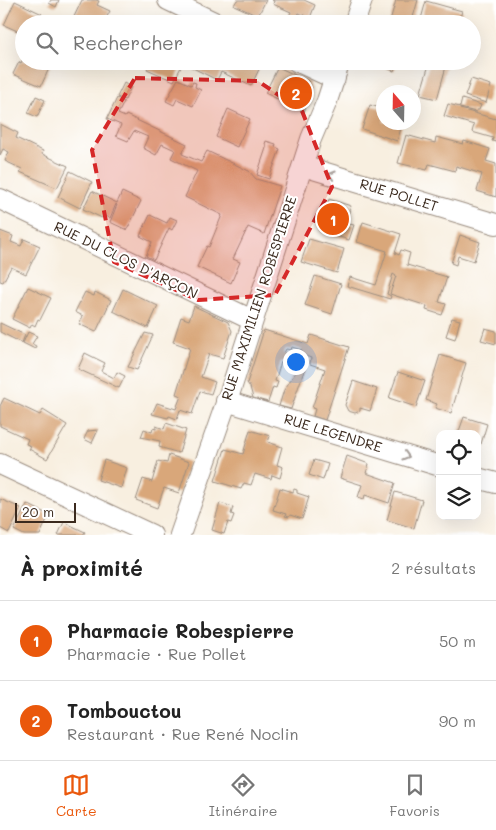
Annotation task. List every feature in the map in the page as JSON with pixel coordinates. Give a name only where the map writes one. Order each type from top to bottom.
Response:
[{"type":"street","points":[[168,0],[199,15]]},
{"type":"street","points":[[357,15],[362,0]]},
{"type":"street","name":"RUE MAXIMILIEN ROBESPIERRE","points":[[180,535],[303,166],[337,70]]},
{"type":"street","name":"RUE POLLET","points":[[303,166],[496,224]]},
{"type":"street","name":"RUE DU CLOS D'ARÇON","points":[[0,199],[252,320]]},
{"type":"street","name":"RUE LEGENDRE","points":[[226,401],[436,465]]},
{"type":"street","points":[[0,464],[152,535]]},
{"type":"street","points":[[481,479],[496,484]]},
{"type":"highlighted area","points":[[135,78],[258,81],[302,111],[332,187],[275,295],[198,300],[114,262],[92,150]]},
{"type":"building","points":[[51,0],[59,0],[56,7],[49,3]]},
{"type":"building","points":[[82,0],[99,1],[97,5],[110,11],[108,15],[75,15]]},
{"type":"building","points":[[237,0],[266,0],[258,15],[234,5]]},
{"type":"building","points":[[272,0],[304,0],[315,5],[311,15],[299,13],[298,15],[290,15],[291,12],[273,4],[274,1]]},
{"type":"building","points":[[396,0],[418,0],[414,15],[392,15]]},
{"type":"building","points":[[15,1],[42,14],[15,15],[15,30],[4,25]]},
{"type":"building","points":[[426,1],[462,11],[461,15],[422,15]]},
{"type":"building","points":[[15,70],[48,70],[41,86],[13,74]]},
{"type":"building","points":[[149,70],[180,70],[174,81]]},
{"type":"building","points":[[197,70],[259,70],[251,86],[221,72],[217,80]]},
{"type":"building","points":[[276,70],[284,70],[308,81],[311,89],[304,112],[265,93]]},
{"type":"building","points":[[427,70],[445,70],[437,99],[421,95]]},
{"type":"building","points":[[178,79],[191,85],[193,82],[196,83],[195,87],[201,90],[193,106],[177,99],[174,105],[166,101]]},
{"type":"building","points":[[471,79],[491,85],[486,103],[465,96]]},
{"type":"building","points":[[124,83],[131,87],[125,100],[117,97]]},
{"type":"building","points":[[36,96],[45,100],[37,117],[28,113]]},
{"type":"building","points":[[117,98],[124,102],[118,114],[125,117],[126,115],[187,144],[182,154],[201,162],[207,151],[249,171],[256,179],[280,186],[264,234],[248,227],[233,259],[240,262],[231,283],[197,267],[207,246],[209,247],[222,215],[185,197],[197,171],[171,158],[175,150],[162,144],[156,155],[143,148],[148,137],[134,131],[128,141],[116,136],[121,125],[107,119]]},
{"type":"building","points":[[462,99],[481,105],[476,112],[460,109],[496,119],[496,142],[492,141],[493,138],[472,132],[474,125],[444,116],[448,104],[460,107]]},
{"type":"building","points":[[370,105],[376,107],[376,130],[400,130],[397,141],[362,129]]},
{"type":"building","points":[[228,109],[250,119],[237,147],[216,137]]},
{"type":"building","points":[[0,124],[18,133],[16,138],[43,151],[42,154],[68,166],[57,188],[20,172],[22,169],[5,161],[9,152],[3,149],[0,155]]},
{"type":"building","points":[[406,135],[435,143],[436,137],[463,144],[464,141],[490,149],[486,161],[496,164],[496,197],[477,191],[482,174],[456,166],[455,171],[429,164],[427,170],[398,163]]},
{"type":"building","points":[[266,141],[276,144],[275,147],[280,149],[269,179],[257,175],[267,145],[265,144]]},
{"type":"building","points":[[70,171],[92,182],[80,208],[58,197]]},
{"type":"building","points":[[92,191],[117,203],[122,192],[141,201],[127,230],[110,222],[116,204],[110,218],[103,215],[102,218],[83,209]]},
{"type":"building","points":[[329,199],[351,206],[345,223],[354,225],[349,240],[320,231]]},
{"type":"building","points":[[150,215],[167,223],[170,217],[177,220],[172,230],[169,228],[154,260],[146,256],[152,242],[140,236]]},
{"type":"building","points":[[363,222],[401,234],[395,253],[399,255],[401,250],[410,253],[407,265],[447,277],[439,302],[446,304],[442,315],[426,310],[427,306],[390,294],[396,276],[393,274],[387,294],[391,296],[390,299],[347,286],[350,277],[376,285],[387,251],[357,242]]},
{"type":"building","points":[[0,231],[13,236],[11,242],[21,246],[24,239],[40,246],[26,274],[11,267],[3,282],[0,281]]},
{"type":"building","points":[[460,235],[480,242],[474,261],[458,256],[456,265],[451,263]]},
{"type":"building","points":[[309,239],[344,249],[337,273],[301,262]]},
{"type":"building","points":[[315,276],[341,284],[332,314],[305,305]]},
{"type":"building","points":[[28,287],[51,298],[40,320],[38,319],[35,326],[32,324],[30,328],[12,319]]},
{"type":"building","points":[[123,289],[158,306],[148,328],[113,311]]},
{"type":"building","points":[[85,292],[94,296],[95,292],[111,300],[96,332],[79,324],[83,316],[75,312]]},
{"type":"building","points":[[194,306],[228,322],[232,331],[223,358],[209,354],[201,377],[215,382],[211,394],[200,391],[192,414],[180,410],[177,419],[152,414],[157,403],[176,409],[181,396],[176,394],[190,348],[173,342],[181,317],[189,320]]},
{"type":"building","points":[[452,318],[460,320],[455,339],[446,336]]},
{"type":"building","points":[[0,323],[25,335],[22,343],[0,332]]},
{"type":"building","points":[[485,328],[496,331],[496,344],[481,340]]},
{"type":"building","points":[[264,330],[308,344],[311,335],[349,347],[325,420],[313,416],[315,409],[312,408],[325,369],[310,364],[311,358],[300,354],[302,350],[292,347],[291,350],[286,349],[284,353],[306,359],[307,362],[291,409],[279,406],[284,390],[296,372],[292,370],[293,368],[285,366],[286,364],[281,362],[275,381],[278,382],[276,388],[273,387],[268,402],[253,398],[247,383]]},
{"type":"building","points":[[28,332],[37,336],[32,344],[36,346],[35,349],[23,343]]},
{"type":"building","points":[[145,333],[153,335],[137,370],[128,367]]},
{"type":"building","points":[[85,353],[105,363],[101,371],[114,378],[117,372],[125,376],[119,388],[78,369]]},
{"type":"building","points":[[440,355],[466,363],[451,413],[435,408],[437,404],[426,400]]},
{"type":"building","points":[[398,372],[425,381],[416,407],[389,398]]},
{"type":"building","points":[[353,381],[377,389],[370,411],[360,408],[360,411],[355,413],[348,411],[345,405]]},
{"type":"building","points":[[4,398],[40,415],[43,410],[67,425],[47,459],[29,449],[31,446],[26,444],[28,439],[0,426],[0,406]]},
{"type":"building","points":[[464,417],[487,424],[481,444],[481,430],[459,430]]},
{"type":"building","points":[[166,423],[186,430],[179,453],[159,447],[160,441],[141,437],[144,429],[152,432],[153,428],[156,429],[156,426],[164,429]]},
{"type":"building","points":[[98,430],[92,443],[84,439],[88,431]]},
{"type":"building","points":[[250,430],[270,436],[268,442],[282,447],[277,465],[283,467],[280,478],[272,475],[271,479],[255,474],[251,485],[244,483],[241,489],[215,481],[225,449],[243,454]]},
{"type":"building","points":[[169,455],[189,462],[179,493],[164,488],[157,508],[136,500],[143,479],[152,482],[158,461],[167,463]]},
{"type":"building","points":[[347,456],[369,464],[366,473],[395,483],[389,503],[365,495],[364,499],[358,497],[362,485],[340,478]]},
{"type":"building","points":[[104,460],[127,468],[121,488],[98,480]]},
{"type":"building","points":[[314,460],[328,464],[323,480],[309,475]]},
{"type":"building","points":[[280,488],[293,492],[294,489],[297,490],[297,493],[309,497],[302,519],[290,515],[289,517],[285,516],[286,514],[273,510]]},
{"type":"building","points":[[395,492],[422,500],[414,528],[387,520]]},
{"type":"building","points":[[0,499],[21,508],[9,533],[0,528]]},
{"type":"building","points":[[220,503],[233,507],[231,514],[234,515],[231,523],[228,522],[224,534],[212,530]]},
{"type":"building","points":[[27,504],[49,515],[40,535],[24,535],[14,530]]},
{"type":"building","points":[[64,522],[85,532],[83,535],[58,535]]},
{"type":"place","name":"Tombouctou","points":[[296,93]]},
{"type":"place","name":"Pharmacie Robespierre","points":[[333,219]]}]
